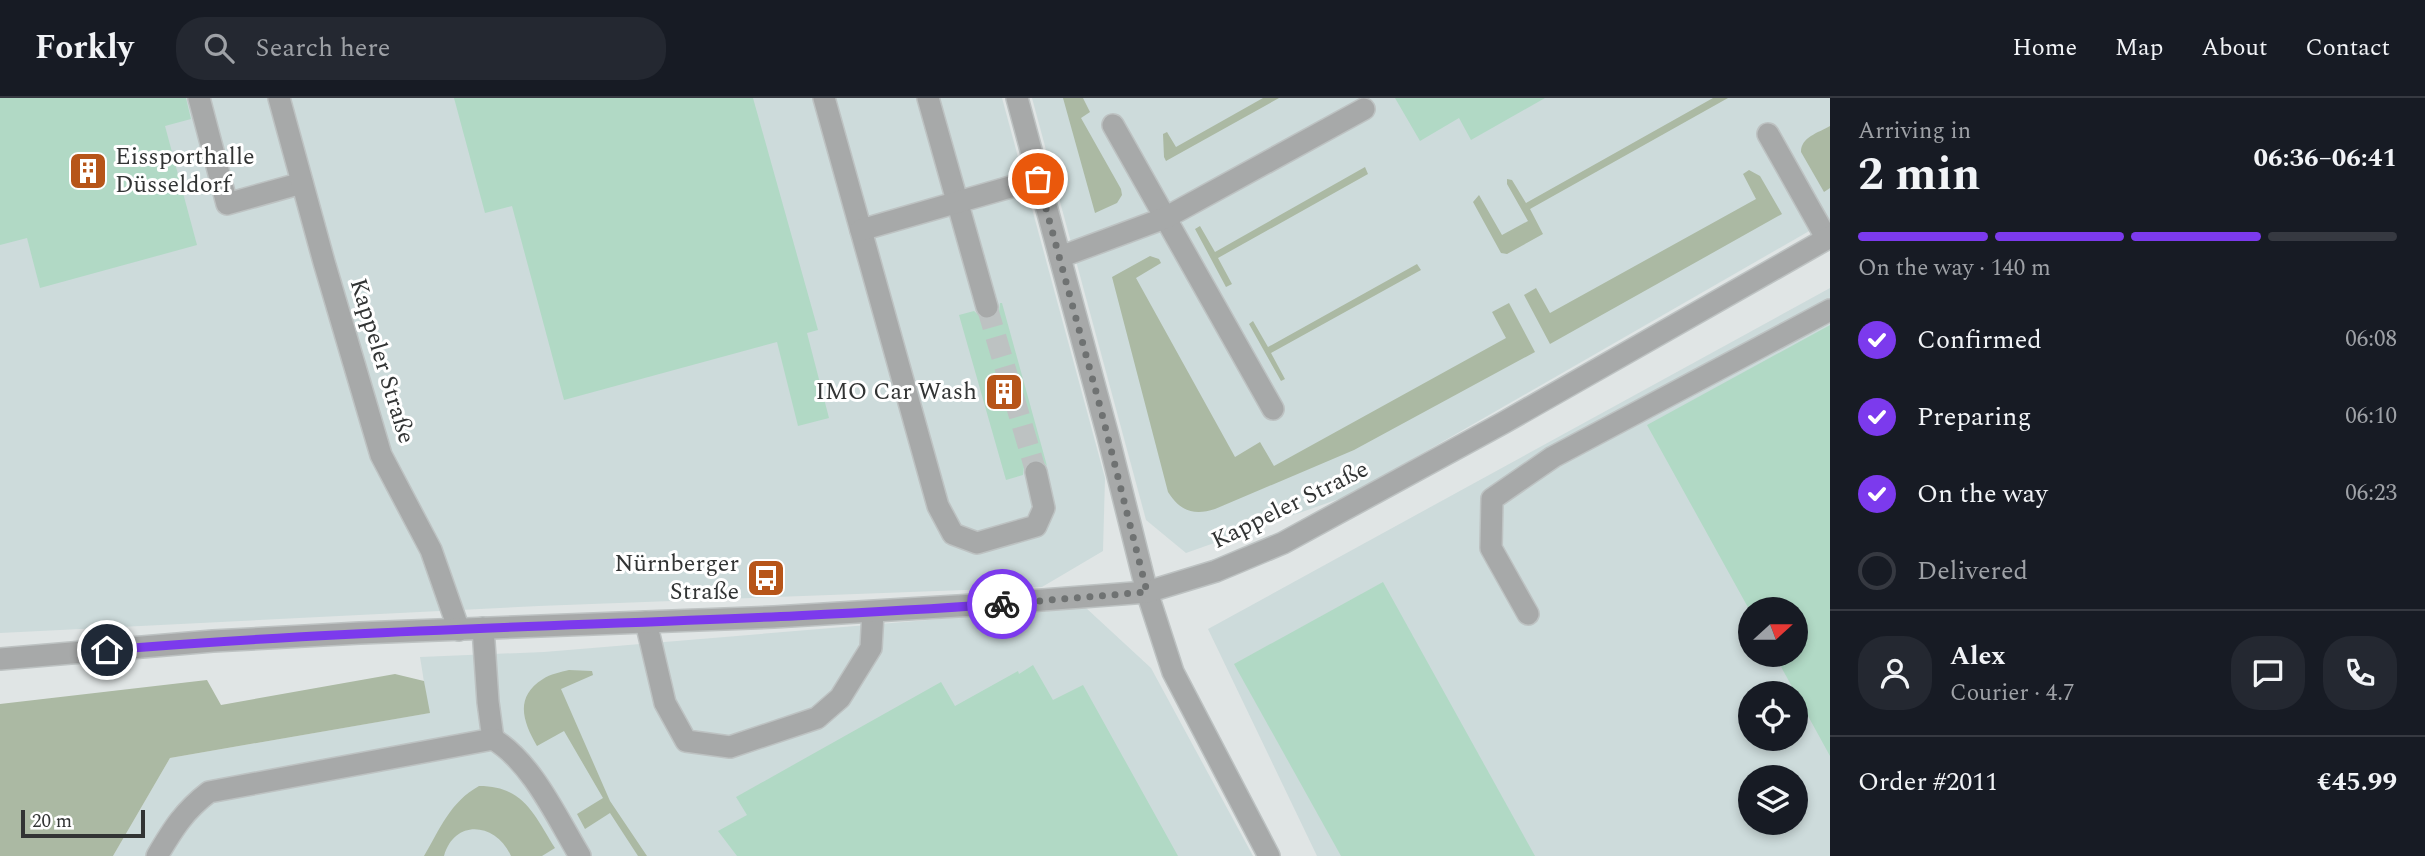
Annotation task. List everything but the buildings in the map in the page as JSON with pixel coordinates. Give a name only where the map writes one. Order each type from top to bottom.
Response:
[{"type":"street","points":[[199,98],[227,204],[302,183]]},
{"type":"street","name":"Kappeler Straße","points":[[279,98],[381,455],[430,550],[459,630]]},
{"type":"street","points":[[824,98],[938,506],[953,534],[977,543],[1036,526],[1044,508],[1036,472]]},
{"type":"street","points":[[928,98],[987,307]]},
{"type":"street","points":[[1017,98],[1147,592],[1173,672],[1269,856]]},
{"type":"street","points":[[1060,257],[1165,218],[1364,110]]},
{"type":"street","points":[[1113,125],[1273,409]]},
{"type":"street","points":[[1768,134],[1829,238]]},
{"type":"street","points":[[861,230],[1038,179]]},
{"type":"street","name":"Kappeler Straße","points":[[0,659],[227,640],[873,612],[1147,592],[1216,571],[1283,543],[1503,423],[1829,238]]},
{"type":"street","points":[[1528,614],[1491,548],[1492,499],[1553,457],[1830,310]]},
{"type":"street","points":[[646,622],[665,703],[686,741],[730,747],[817,718],[840,698],[871,648],[873,612]]},
{"type":"street","points":[[483,628],[493,739]]},
{"type":"street","points":[[157,856],[180,817],[209,792],[493,739],[507,747],[538,786],[580,856]]},
{"type":"shaded area","points":[[0,98],[1002,98],[1105,478],[1103,551],[1042,587],[539,606],[0,633]]},
{"type":"shaded area","points":[[1032,98],[1830,98],[1830,219],[1350,495],[1186,553],[1146,520]]},
{"type":"shaded area","points":[[1830,288],[1830,856],[1317,856],[1208,629]]},
{"type":"shaded area","points":[[1085,607],[1151,668],[1253,856],[113,856],[170,758],[429,713],[420,657],[544,652]]},
{"type":"green space","points":[[1063,98],[1083,98],[1090,112],[1081,118],[1121,189],[1122,195],[1117,203],[1095,213]]},
{"type":"green space","points":[[1263,98],[1279,98],[1166,161],[1163,134],[1167,132],[1176,147]]},
{"type":"green space","points":[[1713,98],[1728,98],[1530,209],[1543,234],[1507,254],[1501,253],[1473,202],[1479,195],[1502,235],[1528,221],[1507,184],[1507,179],[1512,180],[1526,203]]},
{"type":"green space","points":[[1830,126],[1830,188],[1824,192],[1801,152],[1807,139]]},
{"type":"green space","points":[[1365,167],[1368,174],[1218,258],[1232,284],[1226,287],[1195,229],[1200,226],[1215,252]]},
{"type":"green space","points":[[1749,170],[1760,176],[1782,214],[1550,344],[1524,295],[1536,288],[1550,313],[1756,199],[1743,174]]},
{"type":"green space","points":[[1150,256],[1159,259],[1161,263],[1136,278],[1235,457],[1260,442],[1274,466],[1506,338],[1492,312],[1509,303],[1535,352],[1354,450],[1215,509],[1194,512],[1177,504],[1168,492],[1112,277]]},
{"type":"green space","points":[[1417,264],[1421,270],[1271,353],[1285,379],[1281,381],[1249,324],[1253,321],[1268,347]]},
{"type":"green space","points":[[569,670],[592,671],[593,675],[561,689],[610,801],[647,856],[638,856],[610,813],[585,829],[577,814],[603,798],[564,731],[537,746],[528,728],[524,710],[528,694],[546,677]]},
{"type":"green space","points":[[395,674],[424,681],[430,713],[170,758],[113,856],[0,856],[0,704],[207,680],[221,705]]},
{"type":"green space","points":[[479,786],[494,787],[517,797],[534,814],[555,848],[542,856],[511,856],[496,837],[476,829],[457,835],[444,856],[424,856],[453,808]]},
{"type":"tunnel","points":[[987,307],[1036,472]]},
{"type":"way so far","points":[[1002,604],[1147,592],[1038,179]]},
{"type":"place","name":"Eissporthalle Düsseldorf","points":[[88,171]]},
{"type":"place","name":"IMO Car Wash","points":[[1004,392]]},
{"type":"place","name":"Nürnberger Straße","points":[[766,578]]},
{"type":"route","points":[[107,650],[360,633],[774,617],[1002,604]]}]
